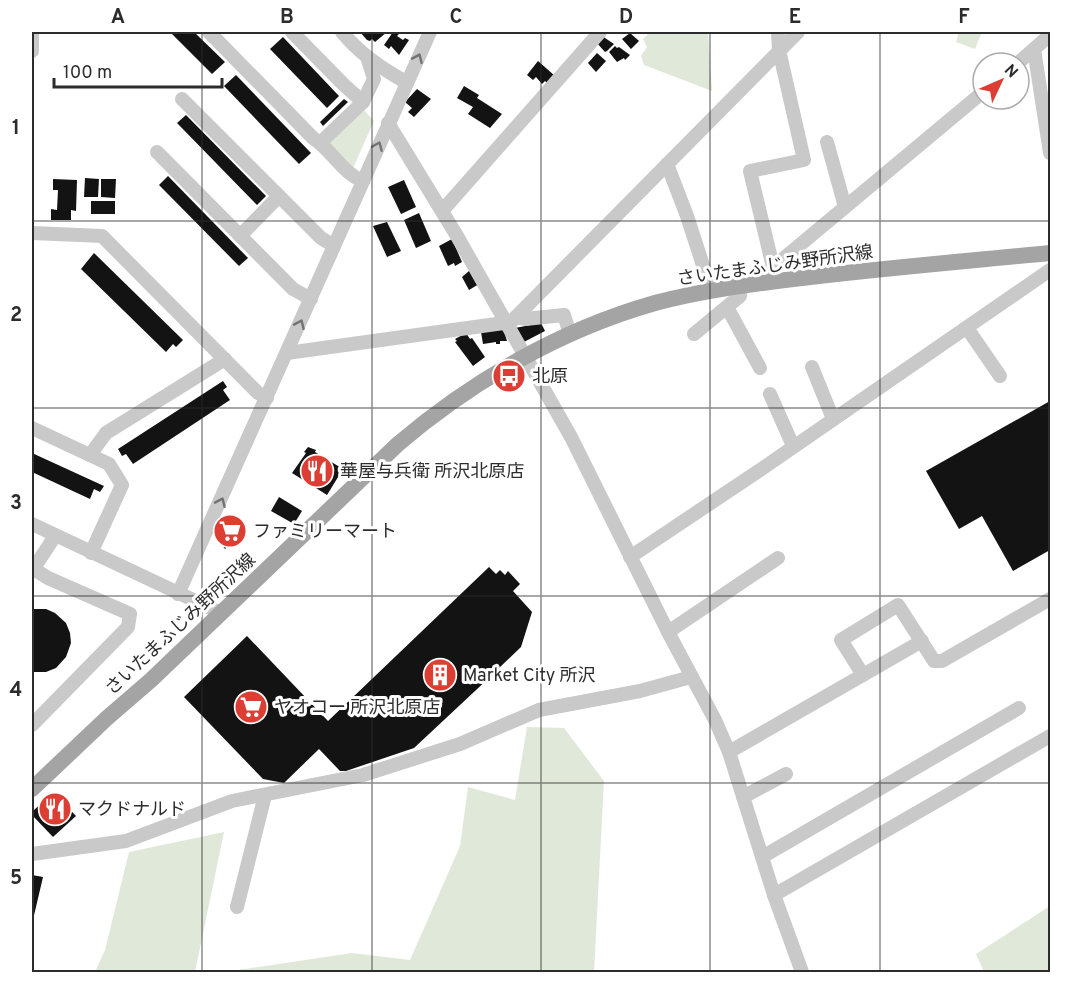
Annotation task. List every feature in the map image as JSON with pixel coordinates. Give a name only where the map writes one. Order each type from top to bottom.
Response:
[{"type":"main road","name":"さいたまふじみ野所沢線","points":[[32,789],[407,437],[471,389],[526,356],[570,334],[655,303],[711,290],[839,273],[1050,253]]},
{"type":"street","points":[[32,32],[32,51]]},
{"type":"street","points":[[209,32],[353,177],[363,181]]},
{"type":"street","points":[[292,32],[363,102]]},
{"type":"street","points":[[342,32],[351,44],[367,57],[406,82]]},
{"type":"street","points":[[178,594],[430,32]]},
{"type":"street","points":[[442,211],[600,32]]},
{"type":"street","points":[[773,267],[750,171],[804,159],[779,50],[778,32]]},
{"type":"street","points":[[511,320],[798,32]]},
{"type":"street","points":[[1031,51],[1050,35]]},
{"type":"street","points":[[1034,49],[1050,153]]},
{"type":"street","points":[[320,143],[363,102],[374,79],[367,57]]},
{"type":"street","points":[[182,99],[321,238],[334,246]]},
{"type":"street","points":[[694,334],[740,296],[747,285],[773,267],[971,102]]},
{"type":"street","points":[[388,123],[511,320],[526,356],[571,437],[668,632],[715,720],[729,752],[774,895],[802,972]]},
{"type":"street","points":[[827,142],[845,207]]},
{"type":"street","points":[[157,152],[293,289],[311,299]]},
{"type":"street","points":[[667,164],[711,290]]},
{"type":"street","points":[[240,236],[279,196]]},
{"type":"street","points":[[32,233],[102,236],[258,393],[267,398]]},
{"type":"street","points":[[630,557],[1050,270]]},
{"type":"street","points":[[727,307],[760,368]]},
{"type":"street","points":[[287,353],[511,320],[564,315],[570,334]]},
{"type":"street","points":[[967,328],[1000,376]]},
{"type":"street","points":[[90,455],[106,433],[225,359]]},
{"type":"street","points":[[812,367],[833,419]]},
{"type":"street","points":[[770,394],[793,446]]},
{"type":"street","points":[[32,428],[109,464],[122,485],[91,553]]},
{"type":"street","points":[[32,524],[221,613]]},
{"type":"street","points":[[32,725],[128,627],[130,614],[32,570],[55,536]]},
{"type":"street","points":[[668,632],[778,558]]},
{"type":"street","points":[[863,675],[841,640],[898,605],[934,661],[942,661],[1050,599]]},
{"type":"street","points":[[729,752],[922,641]]},
{"type":"street","points":[[32,854],[126,840],[232,801],[363,775],[460,744],[539,710],[640,692],[691,677]]},
{"type":"street","points":[[762,857],[1019,708]]},
{"type":"street","points":[[774,895],[1050,736]]},
{"type":"street","points":[[743,797],[786,774]]},
{"type":"street","points":[[237,907],[265,795]]},
{"type":"green space","points":[[650,32],[708,32],[712,91],[644,65],[641,56],[647,47],[643,39]]},
{"type":"green space","points":[[959,32],[982,32],[975,49],[956,42]]},
{"type":"green space","points":[[362,108],[374,121],[353,168],[329,143]]},
{"type":"green space","points":[[527,727],[564,728],[604,781],[594,972],[225,972],[352,953],[410,960],[460,846],[468,787],[515,800]]},
{"type":"green space","points":[[224,832],[195,972],[95,972],[105,950],[129,852]]},
{"type":"green space","points":[[1050,906],[1050,972],[984,972],[976,954]]},
{"type":"building","points":[[170,32],[194,32],[225,62],[212,74]]},
{"type":"building","points":[[360,32],[387,32],[375,42],[372,39],[367,40]]},
{"type":"building","points":[[393,32],[399,34],[397,36],[403,40],[405,38],[409,40],[399,55],[391,46],[389,49],[384,45]]},
{"type":"building","points":[[630,33],[639,41],[631,49],[622,39]]},
{"type":"building","points":[[602,36],[614,44],[605,52],[596,42]]},
{"type":"building","points":[[283,37],[339,96],[327,108],[270,49]]},
{"type":"building","points":[[615,46],[630,55],[625,60],[624,58],[617,62],[609,52]]},
{"type":"building","points":[[597,53],[606,61],[596,72],[588,63]]},
{"type":"building","points":[[538,61],[555,76],[548,84],[545,81],[542,84],[536,77],[533,80],[527,75]]},
{"type":"building","points":[[236,75],[311,153],[299,164],[224,86]]},
{"type":"building","points":[[464,86],[479,95],[477,98],[502,114],[490,128],[468,114],[473,107],[457,98]]},
{"type":"building","points":[[417,89],[431,99],[414,117],[408,112],[412,108],[405,102]]},
{"type":"building","points":[[344,99],[348,102],[323,126],[320,122]]},
{"type":"building","points":[[186,115],[266,196],[257,205],[177,123]]},
{"type":"building","points":[[168,176],[248,258],[239,266],[159,185]]},
{"type":"building","points":[[85,178],[99,179],[98,197],[84,197]]},
{"type":"building","points":[[53,179],[77,180],[76,211],[71,210],[71,220],[51,220],[51,209],[57,210],[58,190],[53,190]]},
{"type":"building","points":[[101,179],[116,179],[115,198],[101,197]]},
{"type":"building","points":[[404,180],[416,207],[401,214],[388,187]]},
{"type":"building","points":[[91,201],[115,201],[115,214],[91,214]]},
{"type":"building","points":[[419,213],[431,241],[416,248],[404,220]]},
{"type":"building","points":[[387,222],[401,251],[387,257],[373,226]]},
{"type":"building","points":[[452,239],[462,262],[455,266],[454,263],[448,266],[439,246]]},
{"type":"building","points":[[94,253],[183,340],[176,347],[173,344],[166,352],[81,269]]},
{"type":"building","points":[[469,271],[479,284],[469,290],[462,277]]},
{"type":"building","points":[[541,323],[545,331],[522,343],[515,328]]},
{"type":"building","points":[[503,328],[507,341],[500,341],[500,344],[496,342],[483,344],[481,332]]},
{"type":"building","points":[[466,333],[485,357],[473,366],[455,342],[457,341],[455,339]]},
{"type":"building","points":[[223,381],[227,387],[223,390],[230,400],[133,464],[126,454],[122,456],[118,449]]},
{"type":"building","points":[[1050,401],[1050,550],[1013,571],[982,516],[959,529],[926,471]]},
{"type":"building","name":"華屋与兵衛 所沢北原店","points":[[308,447],[343,469],[327,495],[292,473]]},
{"type":"building","points":[[32,453],[104,486],[100,492],[94,489],[90,499],[32,472]]},
{"type":"building","points":[[279,497],[302,511],[294,524],[271,511]]},
{"type":"building","points":[[236,516],[247,530],[225,549],[214,535]]},
{"type":"building","name":"Market City 所沢","points":[[489,567],[496,574],[500,570],[505,575],[508,571],[520,584],[513,591],[532,612],[521,647],[499,668],[504,673],[495,682],[490,677],[414,748],[346,771],[340,771],[319,749],[284,783],[263,779],[184,697],[247,636],[328,721]]},
{"type":"building","points":[[32,609],[46,609],[55,613],[66,623],[70,633],[71,643],[66,657],[56,668],[46,672],[32,672]]},
{"type":"building","points":[[53,792],[76,816],[53,837],[32,815],[32,812]]},
{"type":"building","points":[[32,875],[43,877],[32,924]]},
{"type":"place","name":"北原","points":[[509,376]]},
{"type":"place","name":"華屋与兵衛 所沢北原店","points":[[317,471]]},
{"type":"place","name":"ファミリーマート","points":[[230,531]]},
{"type":"place","name":"Market City 所沢","points":[[440,675]]},
{"type":"place","name":"ヤオコー 所沢北原店","points":[[251,707]]},
{"type":"place","name":"マクドナルド","points":[[55,809]]}]
